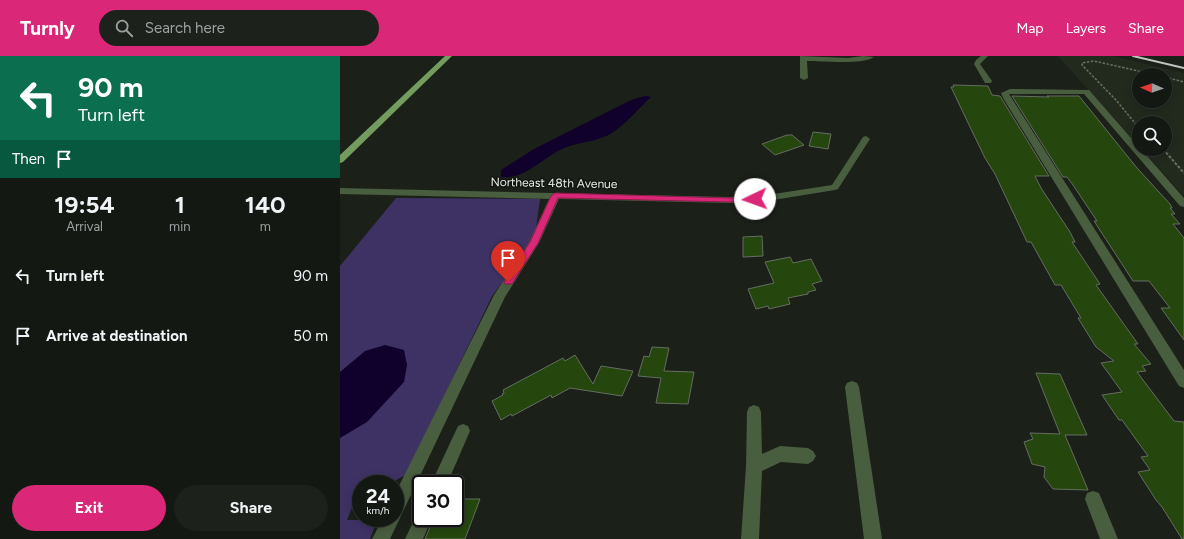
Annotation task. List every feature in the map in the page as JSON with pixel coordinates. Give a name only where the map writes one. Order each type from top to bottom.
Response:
[{"type":"main road","points":[[340,160],[448,56]]},
{"type":"street","points":[[985,56],[978,61],[977,64],[988,81]]},
{"type":"street","points":[[804,78],[803,58],[848,60],[871,57]]},
{"type":"street","points":[[1184,204],[1086,92],[1010,91],[1005,93],[1011,105],[1184,382]]},
{"type":"street","name":"Northeast 48th Avenue","points":[[340,191],[730,200],[767,198],[834,187],[866,139]]},
{"type":"street","points":[[404,493],[500,295],[534,243],[555,196]]},
{"type":"street","points":[[852,386],[873,539]]},
{"type":"street","points":[[750,539],[754,466],[754,412]]},
{"type":"street","points":[[443,475],[463,431]]},
{"type":"street","points":[[754,466],[780,454],[808,456]]},
{"type":"street","points":[[1093,499],[1109,539]]},
{"type":"street","points":[[381,539],[387,527]]},
{"type":"street","points":[[414,539],[420,527]]},
{"type":"path","points":[[1132,69],[1103,62],[1094,61],[1082,63],[1082,65],[1116,100],[1132,119]]},
{"type":"path","points":[[1172,79],[1184,82]]},
{"type":"path","points":[[1169,156],[1184,173]]},
{"type":"shaded area","points":[[1058,56],[1113,56],[1163,68],[1132,68],[1132,108],[1172,108],[1172,70],[1184,73],[1184,196],[1148,156],[1172,156],[1172,116],[1132,116],[1132,138]]},
{"type":"shaded area","points":[[646,96],[651,97],[627,121],[607,136],[567,147],[519,175],[501,177],[501,170],[534,149],[629,101]]},
{"type":"shaded area","points":[[396,198],[540,199],[536,228],[525,252],[492,296],[407,474],[404,476],[352,475],[352,508],[347,520],[352,520],[352,527],[374,527],[370,539],[340,539],[340,266]]},
{"type":"shaded area","points":[[385,345],[404,350],[407,365],[404,382],[367,422],[340,438],[340,372],[365,351]]},
{"type":"building","points":[[953,85],[988,86],[992,95],[1000,96],[1049,176],[1035,176],[1041,188],[1070,232],[1075,242],[1072,242],[1100,284],[1096,285],[1138,344],[1134,344],[1151,364],[1142,366],[1146,371],[1137,372],[1174,421],[1184,422],[1184,539],[1182,539],[1138,472],[1150,470],[1141,457],[1148,456],[1122,420],[1119,420],[1102,395],[1122,392],[1101,363],[1114,361],[1096,347],[1078,318],[1081,318],[1061,285],[1055,285],[1031,242],[1027,242],[995,174],[985,158],[951,87],[954,87]]},
{"type":"building","points":[[1012,96],[1079,96],[1137,168],[1170,204],[1172,208],[1170,208],[1175,214],[1171,214],[1180,224],[1173,224],[1184,238],[1184,340],[1161,308],[1170,308],[1149,281],[1133,281],[1094,221],[1097,221],[1067,177],[1063,177]]},
{"type":"building","points":[[813,132],[831,134],[828,149],[809,146]]},
{"type":"building","points":[[787,135],[792,135],[804,145],[775,155],[762,144]]},
{"type":"building","points":[[762,236],[763,256],[743,257],[743,237]]},
{"type":"building","points":[[790,257],[793,263],[811,259],[822,281],[812,284],[816,290],[808,292],[808,294],[788,298],[790,304],[769,309],[768,306],[756,309],[748,289],[774,283],[765,262]]},
{"type":"building","points":[[652,347],[669,348],[664,371],[694,372],[688,404],[656,403],[661,378],[638,376],[644,356],[649,357]]},
{"type":"building","points":[[575,355],[593,384],[601,366],[633,371],[622,396],[570,388],[552,398],[551,395],[512,416],[511,414],[501,420],[492,401],[503,395],[503,390],[563,358],[565,361]]},
{"type":"building","points":[[1036,373],[1060,374],[1087,435],[1065,435],[1088,490],[1053,489],[1044,477],[1045,467],[1032,464],[1024,442],[1033,439],[1030,433],[1060,434]]},
{"type":"building","points":[[464,499],[480,499],[465,539],[425,539],[430,527],[464,527]]},
{"type":"railway","points":[[1133,56],[1184,68]]},
{"type":"route","points":[[508,282],[534,243],[555,196],[730,200],[755,199]]}]
